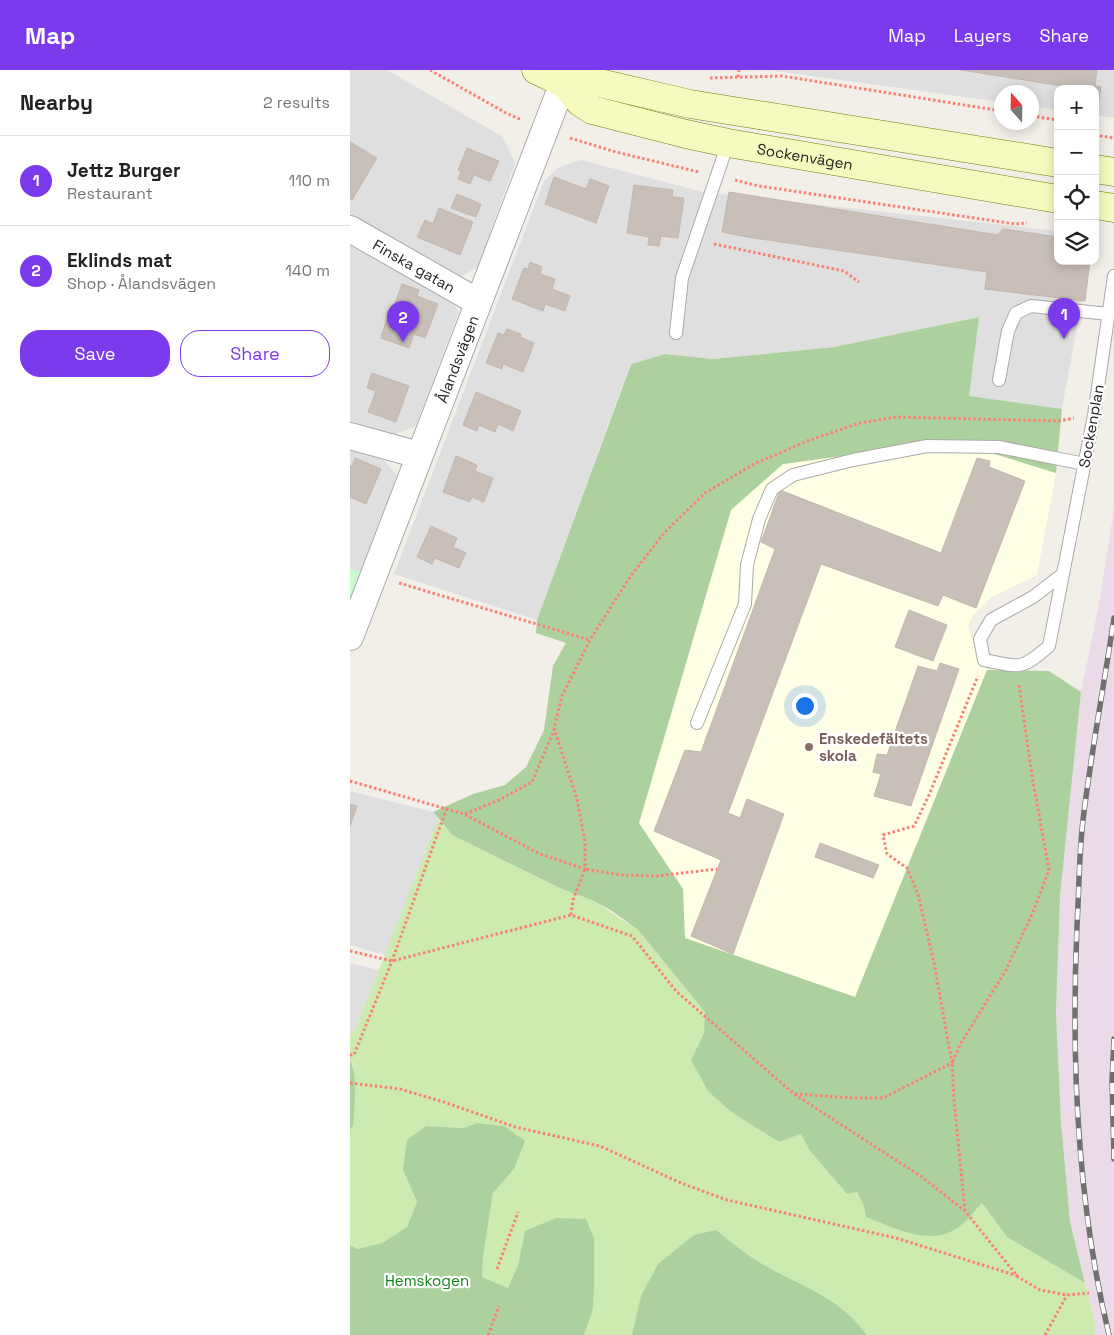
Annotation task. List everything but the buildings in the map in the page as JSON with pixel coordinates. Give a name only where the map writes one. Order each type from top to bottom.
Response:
[{"type":"street","name":"Sockenvägen","points":[[536,70],[563,83],[580,102],[592,110],[686,134],[1054,198]]},
{"type":"street","name":"Sockenvägen","points":[[563,83],[591,80],[690,104],[1054,162]]},
{"type":"street","name":"Ålandsvägen","points":[[350,637],[563,83]]},
{"type":"street","points":[[1099,170],[1114,172]]},
{"type":"street","points":[[1099,206],[1114,208]]},
{"type":"street","name":"Finska gatan","points":[[350,229],[478,302]]},
{"type":"street","points":[[350,436],[419,455]]},
{"type":"lane","points":[[676,333],[682,278],[728,142]]},
{"type":"lane","name":"Sockenplan","points":[[1016,666],[1030,663],[1049,646],[1109,342],[1109,314],[1114,276]]},
{"type":"lane","points":[[999,380],[1008,331],[1016,313],[1031,306],[1109,314]]},
{"type":"lane","points":[[697,723],[745,604],[747,565],[759,519],[772,488],[793,475],[854,460],[927,446],[999,447],[1085,464]]},
{"type":"lane","points":[[1016,666],[984,660],[980,639],[991,620],[1033,597],[1063,574]]},
{"type":"path","points":[[738,77],[740,70]]},
{"type":"path","points":[[707,77],[782,76],[994,110]]},
{"type":"path","points":[[1039,117],[1054,119]]},
{"type":"path","points":[[1099,136],[1114,138]]},
{"type":"path","points":[[695,240],[844,271],[859,282]]},
{"type":"path","points":[[464,814],[497,801],[532,782],[554,728],[562,696],[590,640],[630,577],[665,532],[705,493],[754,464],[806,441],[860,423],[897,417],[1059,421],[1094,415]]},
{"type":"path","points":[[373,576],[590,640]]},
{"type":"path","points":[[965,1211],[952,1063],[934,963],[918,894],[908,868],[887,854],[883,835],[914,826],[984,660]]},
{"type":"path","points":[[794,1094],[883,1098],[952,1063],[961,1043],[1006,970],[1049,870],[1032,776],[1016,666]]},
{"type":"path","points":[[554,728],[577,799],[585,841],[584,869],[573,900],[571,915]]},
{"type":"path","points":[[350,781],[464,814],[540,854],[584,869],[621,875],[656,876],[717,869]]},
{"type":"path","points":[[350,1055],[354,1055],[392,961],[446,810]]},
{"type":"path","points":[[350,951],[392,961],[571,915],[632,936],[676,991],[794,1094],[922,1177],[965,1211],[1018,1276]]},
{"type":"path","points":[[350,1083],[400,1089],[515,1127],[600,1146],[727,1200],[896,1238],[1018,1276],[1040,1290],[1067,1295],[1089,1293]]},
{"type":"path","points":[[497,1270],[518,1212]]},
{"type":"path","points":[[1045,1335],[1067,1295]]},
{"type":"path","points":[[488,1335],[499,1306]]},
{"type":"shaded area","points":[[350,70],[387,70],[503,137],[515,163],[478,267],[462,276],[444,272],[350,219]]},
{"type":"shaded area","points":[[768,70],[1114,70],[1114,118],[1099,116],[1099,85],[1054,85],[1054,109],[1039,107],[1039,85],[994,85],[994,101]]},
{"type":"shaded area","points":[[581,160],[703,192],[1054,231],[1054,265],[1088,265],[1062,409],[969,396],[978,317],[834,347],[713,359],[665,354],[630,364],[537,620],[394,574],[544,181],[559,167]]},
{"type":"shaded area","points":[[350,244],[452,301],[459,312],[416,426],[393,435],[350,424]]},
{"type":"shaded area","points":[[350,449],[381,457],[397,475],[365,572],[350,570]]},
{"type":"shaded area","name":"Enskedefältets skola","points":[[887,450],[988,452],[1056,473],[1037,575],[992,597],[973,615],[968,626],[973,642],[987,670],[855,997],[684,938],[683,889],[639,823],[731,510],[783,464]]},
{"type":"shaded area","points":[[1114,508],[1114,1335],[1095,1335],[1096,1326],[1070,1221],[1061,1122],[1056,1012],[1060,900],[1081,692],[1100,598]]},
{"type":"shaded area","points":[[350,791],[433,812],[438,820],[385,955],[350,945]]},
{"type":"shaded area","points":[[350,963],[379,970],[355,1030],[350,1035]]},
{"type":"green space","points":[[979,317],[969,396],[1062,409],[1056,473],[988,452],[887,450],[783,464],[731,510],[639,823],[683,889],[685,938],[855,997],[987,670],[1049,671],[1081,692],[1060,897],[1056,1012],[1061,1122],[1070,1221],[1085,1283],[1007,1237],[982,1203],[960,1226],[949,1232],[937,1235],[913,1234],[866,1217],[864,1206],[857,1192],[847,1194],[810,1151],[801,1134],[779,1142],[730,1111],[708,1091],[691,1060],[704,1033],[705,1012],[638,930],[612,911],[592,900],[562,889],[452,835],[433,812],[473,794],[505,785],[526,767],[544,730],[553,666],[566,643],[536,633],[537,620],[631,364],[665,354],[713,359],[834,347]]},
{"type":"green space","points":[[350,570],[365,572],[350,607]]},
{"type":"green space","points":[[438,820],[452,835],[562,889],[592,900],[638,930],[705,1012],[704,1033],[691,1060],[759,1129],[779,1142],[801,1134],[810,1151],[847,1194],[857,1192],[864,1206],[866,1216],[960,1226],[982,1203],[1007,1237],[1085,1283],[1096,1326],[1095,1335],[867,1335],[855,1321],[830,1300],[759,1262],[715,1230],[632,1335],[584,1335],[593,1309],[594,1238],[525,1231],[518,1265],[508,1288],[482,1277],[483,1257],[493,1193],[514,1169],[477,1123],[463,1128],[426,1126],[403,1170],[417,1202],[407,1227],[382,1243],[357,1249],[350,1245],[350,1129],[353,1126],[353,1064],[350,1059],[350,1035],[355,1030]]},
{"type":"green space","points":[[350,1059],[354,1074],[355,1092],[353,1126],[350,1129]]},
{"type":"green space","name":"Hemskogen","points":[[477,1123],[504,1126],[525,1141],[514,1169],[493,1193],[483,1257],[482,1277],[508,1288],[518,1265],[525,1231],[556,1218],[586,1219],[594,1238],[594,1288],[593,1309],[584,1335],[350,1335],[350,1245],[357,1249],[382,1243],[407,1227],[417,1202],[403,1170],[407,1140],[426,1126],[463,1128]]},
{"type":"green space","points":[[716,1230],[759,1262],[830,1300],[855,1321],[867,1335],[632,1335],[641,1296],[658,1264],[694,1235]]},
{"type":"railway","points":[[1109,1335],[1098,1285],[1083,1183],[1076,1080],[1075,977],[1082,833],[1114,618]]},
{"type":"railway","points":[[1114,1039],[1112,1081],[1114,1159]]},
{"type":"place","name":"Jettz Burger","points":[[1064,339]]},
{"type":"place","name":"Eklinds mat","points":[[403,342]]},
{"type":"place","name":"Enskedefältets skola","points":[[809,747]]}]
